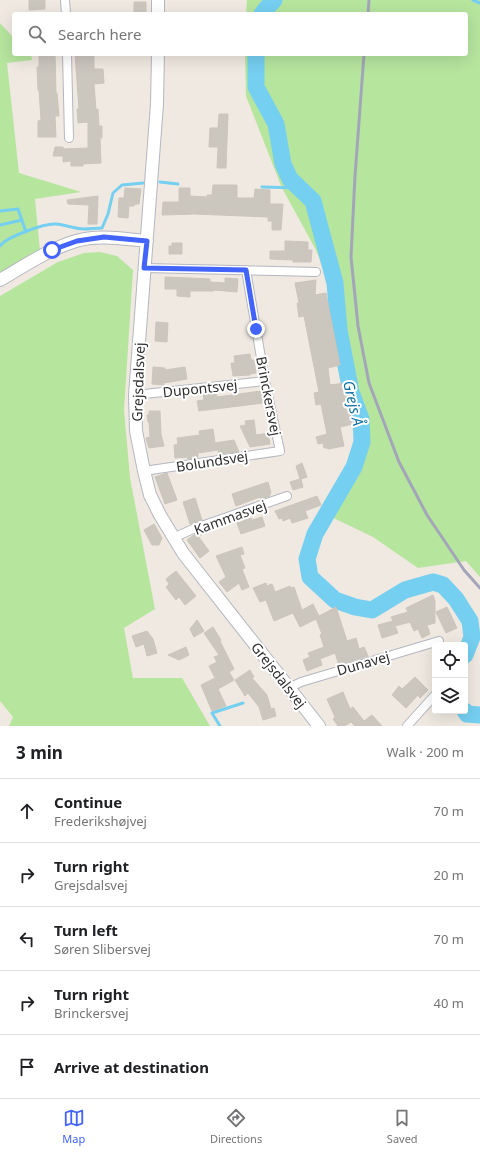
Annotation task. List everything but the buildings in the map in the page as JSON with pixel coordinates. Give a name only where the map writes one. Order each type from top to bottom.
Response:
[{"type":"street","points":[[65,0],[66,12]]},
{"type":"street","points":[[158,0],[158,12]]},
{"type":"street","points":[[67,56],[69,138]]},
{"type":"street","name":"Grejsdalsvej","points":[[158,56],[157,104],[135,395],[136,431],[144,471],[150,495],[173,538],[183,553],[319,726]]},
{"type":"street","points":[[0,280],[52,250],[77,241],[104,237],[147,241]]},
{"type":"street","points":[[144,268],[316,272]]},
{"type":"street","name":"Brinckersvej","points":[[246,270],[265,381],[280,451]]},
{"type":"street","name":"Dupontsvej","points":[[135,395],[265,381]]},
{"type":"street","name":"Bolundsvej","points":[[144,471],[280,451]]},
{"type":"street","name":"Kammasvej","points":[[173,538],[287,496]]},
{"type":"street","name":"Dunavej","points":[[289,688],[301,682],[439,641]]},
{"type":"street","points":[[407,726],[432,698]]},
{"type":"green space","points":[[247,0],[480,0],[480,577],[466,561],[418,568],[373,537],[321,512],[355,452],[358,429],[347,393],[330,285],[316,250],[282,188],[246,96],[245,56],[468,56],[468,12],[246,12]]},
{"type":"green space","points":[[0,23],[12,36],[12,56],[31,56],[32,60],[7,63],[19,173],[81,192],[35,199],[40,251],[0,274]]},
{"type":"green space","points":[[100,252],[117,256],[133,270],[124,410],[130,478],[155,609],[124,628],[133,678],[182,678],[210,726],[9,726],[13,717],[0,701],[0,296],[58,262],[84,253]]},
{"type":"waterway","name":"Grejs Å","points":[[264,12],[274,0]]},
{"type":"waterway","points":[[473,0],[480,3]]},
{"type":"waterway","name":"Grejs Å","points":[[256,56],[256,87],[276,124],[283,164],[290,179],[313,201],[335,283],[339,330],[351,392],[361,419],[362,442],[354,467],[315,534],[307,559],[310,577],[335,600],[355,607],[372,610],[405,590],[433,582],[443,585],[456,599],[470,621],[472,637],[468,647]]},
{"type":"waterway","points":[[160,182],[178,184]]},
{"type":"waterway","points":[[0,246],[17,235],[51,224],[81,229],[102,228],[108,214],[113,193],[122,185],[143,183]]},
{"type":"waterway","points":[[262,187],[300,188]]},
{"type":"waterway","points":[[0,211],[18,209],[26,232]]},
{"type":"waterway","points":[[0,225],[22,220]]},
{"type":"waterway","points":[[220,726],[212,713],[243,703]]},
{"type":"waterway","name":"Grejs Å","points":[[467,714],[480,715]]},
{"type":"railway","points":[[368,12],[369,0]]},
{"type":"railway","points":[[364,56],[351,257],[358,326],[369,383],[399,462],[427,515],[464,570],[480,588]]},
{"type":"route","points":[[52,250],[77,241],[104,237],[147,241],[144,268],[246,270],[256,329]]}]
